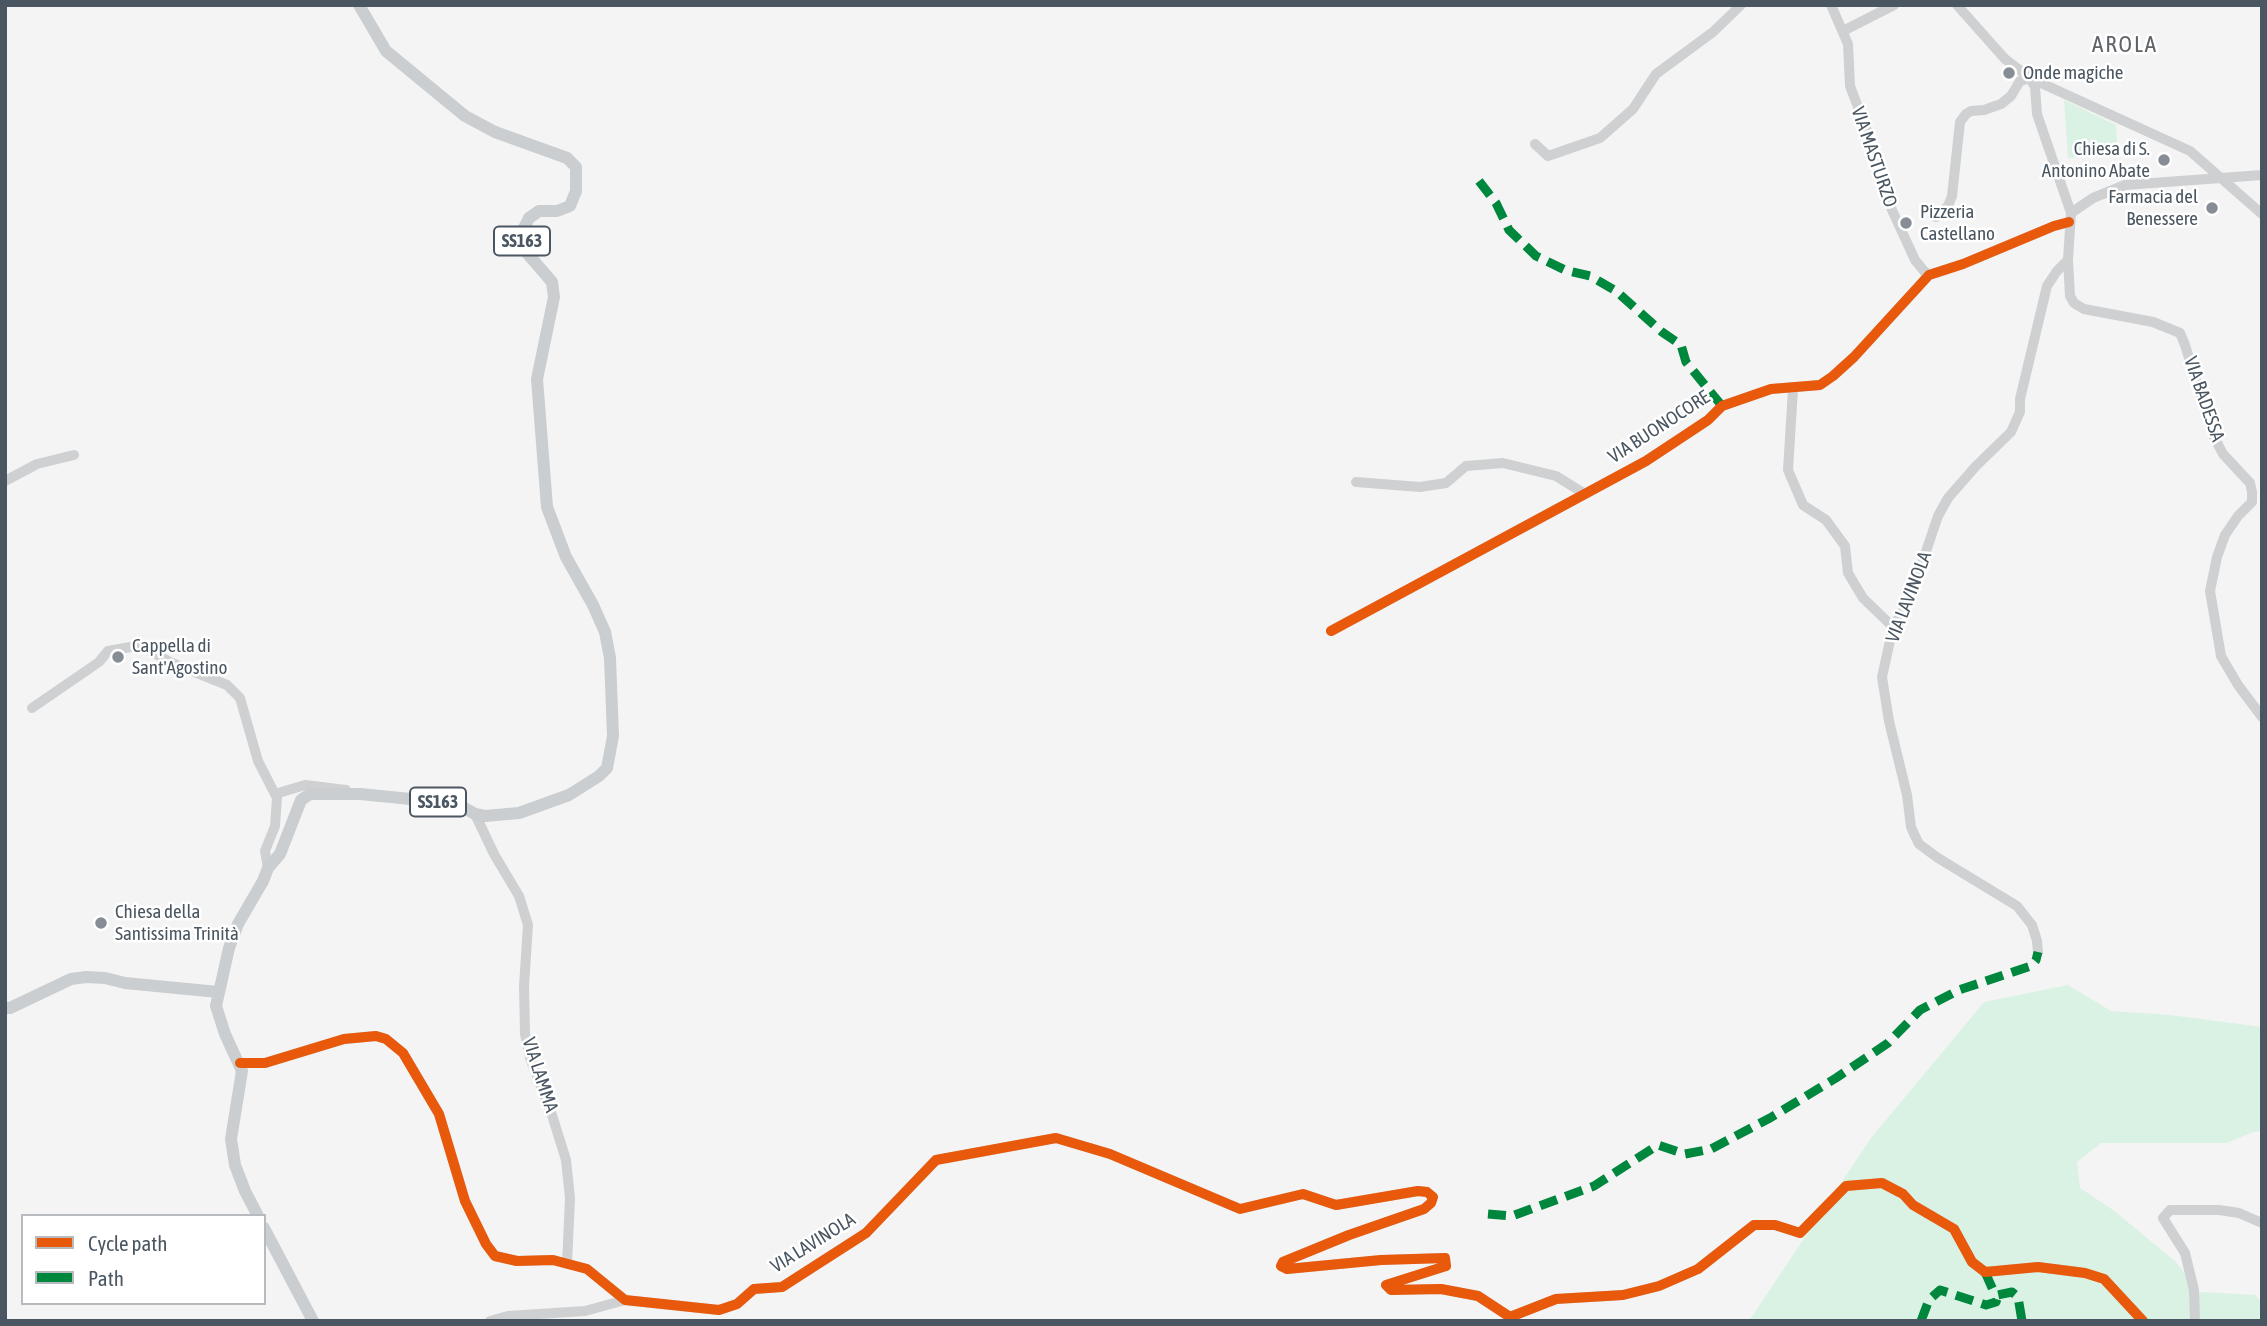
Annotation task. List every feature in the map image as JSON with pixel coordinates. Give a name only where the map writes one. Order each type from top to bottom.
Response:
[{"type":"main road","name":"SS163","points":[[240,1063],[218,1015],[218,992],[238,924],[268,868],[279,854],[295,809],[304,797],[310,794],[353,794],[441,802],[485,816],[519,813],[569,795],[599,776],[607,768],[613,736],[610,658],[605,632],[570,565],[547,506],[537,379],[554,297],[551,282],[527,253],[522,239],[529,218],[540,211],[557,211],[570,206],[576,191],[576,167],[567,158],[495,132],[465,116],[386,51],[359,5]]},
{"type":"main road","points":[[7,1010],[71,979],[86,977],[218,992]]},
{"type":"main road","points":[[240,1063],[242,1081],[234,1111],[231,1139],[235,1166],[257,1214]]},
{"type":"main road","points":[[266,1232],[313,1321]]},
{"type":"street","points":[[1535,144],[1548,156],[1600,138],[1633,109],[1656,74],[1713,32],[1741,5]]},
{"type":"street","name":"VIA MASTURZO","points":[[1831,5],[1848,44],[1850,86],[1892,210],[1915,260],[1929,275]]},
{"type":"street","points":[[1843,31],[1894,5]]},
{"type":"street","points":[[1956,5],[2005,59],[2030,78],[2190,151],[2262,214]]},
{"type":"street","points":[[1936,217],[1948,206],[1952,196],[1960,122],[1965,114],[2001,104],[2011,96],[2020,81],[2030,78]]},
{"type":"street","points":[[2030,78],[2035,87],[2036,114],[2070,218],[2093,198],[2125,185],[2262,175]]},
{"type":"street","points":[[2196,156],[2199,173],[2197,180]]},
{"type":"street","name":"VIA BUONOCORE","points":[[1331,631],[1646,461],[1708,421],[1722,406],[1772,388],[1820,386],[1854,357],[1929,275],[1963,264],[2070,218]]},
{"type":"street","name":"VIA BADESSA","points":[[2070,218],[2068,260],[2070,296],[2074,303],[2084,309],[2153,322],[2180,333],[2213,435],[2223,454],[2250,483],[2252,502],[2225,535],[2210,591],[2221,656],[2262,717]]},
{"type":"street","name":"VIA LAVINOLA","points":[[2038,952],[2032,925],[2017,906],[1919,844],[1911,827],[1882,677],[1893,626],[1908,599],[1938,516],[1948,498],[2011,432],[2020,412],[2020,399],[2047,286],[2068,260]]},
{"type":"street","points":[[1794,389],[1788,470],[1803,505],[1826,520],[1845,546],[1848,573],[1863,598],[1893,626]]},
{"type":"street","points":[[7,480],[37,464],[74,455]]},
{"type":"street","points":[[1356,482],[1420,487],[1446,483],[1466,466],[1503,463],[1556,476],[1585,494]]},
{"type":"street","points":[[32,708],[99,662],[108,651],[141,647],[172,663],[221,682],[236,692],[244,709],[258,761],[277,798],[277,818],[265,851],[268,868]]},
{"type":"street","points":[[275,794],[310,785],[342,789],[353,794]]},
{"type":"street","name":"VIA LAMMA","points":[[475,814],[494,854],[519,896],[528,925],[524,986],[525,1034],[530,1058],[566,1160],[570,1198],[567,1264]]},
{"type":"street","points":[[240,1063],[265,1063],[344,1039],[376,1036],[386,1039],[403,1053],[439,1114],[464,1201],[486,1244],[495,1255],[517,1261],[554,1261],[587,1269],[625,1300]]},
{"type":"street","name":"VIA LAVINOLA","points":[[625,1300],[719,1310],[737,1304],[754,1289],[782,1287],[866,1233],[936,1160],[1056,1138],[1110,1154],[1240,1209],[1303,1194],[1336,1205],[1418,1191],[1427,1192],[1433,1197],[1424,1209],[1349,1235],[1283,1262],[1281,1266],[1287,1269],[1445,1258],[1446,1266],[1386,1285],[1391,1290],[1441,1289],[1478,1296],[1510,1317],[1556,1299],[1623,1295],[1659,1286],[1698,1269],[1754,1225],[1776,1225],[1800,1233],[1846,1186],[1882,1183],[1954,1229],[1972,1262],[1985,1272],[2038,1267],[2085,1273],[2104,1279],[2144,1321]]},
{"type":"street","points":[[2194,1321],[2194,1290],[2185,1253],[2163,1218],[2171,1210],[2220,1210],[2239,1213],[2262,1223]]},
{"type":"street","points":[[490,1321],[508,1316],[585,1311],[625,1300]]},
{"type":"green space","points":[[2064,100],[2116,125],[2118,155],[2068,158]]},
{"type":"green space","points":[[2068,985],[2111,1011],[2170,1015],[2262,1027],[2262,1131],[2227,1143],[2101,1143],[2077,1162],[2080,1188],[2113,1210],[2176,1262],[2199,1292],[2255,1295],[2262,1302],[2262,1321],[1749,1321],[1871,1138],[1984,1002]]},
{"type":"marked path","points":[[1479,181],[1496,203],[1509,230],[1536,256],[1565,270],[1590,276],[1616,291],[1662,332],[1681,345],[1686,362],[1722,406]]},
{"type":"marked path","points":[[1488,1214],[1512,1216],[1594,1186],[1658,1145],[1685,1154],[1711,1149],[1770,1118],[1836,1078],[1888,1043],[1920,1010],[1959,990],[2031,966],[2038,952]]},
{"type":"marked path","points":[[1985,1272],[1998,1295],[2012,1292],[2018,1297],[2022,1321]]},
{"type":"marked path","points":[[1921,1321],[1929,1300],[1940,1290],[1986,1305],[1996,1302],[1998,1295]]},
{"type":"cycle path","points":[[1331,631],[1646,461],[1708,420],[1722,406],[1771,389],[1820,385],[1854,357],[1929,275],[2069,222]]},
{"type":"cycle path","points":[[240,1063],[265,1063],[344,1039],[376,1036],[386,1039],[403,1053],[439,1114],[465,1201],[486,1244],[495,1256],[517,1261],[553,1260],[587,1269],[625,1300],[719,1310],[737,1304],[754,1289],[782,1287],[866,1233],[936,1160],[1056,1138],[1110,1154],[1240,1209],[1303,1194],[1336,1205],[1418,1191],[1427,1192],[1433,1197],[1424,1209],[1349,1235],[1283,1262],[1281,1266],[1287,1269],[1381,1260],[1445,1258],[1446,1266],[1386,1285],[1391,1290],[1441,1289],[1478,1296],[1510,1317],[1556,1299],[1623,1295],[1659,1286],[1698,1269],[1754,1225],[1775,1225],[1800,1233],[1846,1186],[1882,1183],[1954,1229],[1972,1262],[1985,1272],[2038,1267],[2085,1273],[2104,1279],[2143,1321]]},
{"type":"place","name":"Onde magiche","points":[[2009,73]]},
{"type":"place","name":"Chiesa di S. Antonino Abate","points":[[2164,160]]},
{"type":"place","name":"Farmacia del Benessere","points":[[2212,208]]},
{"type":"place","name":"Pizzeria Castellano","points":[[1906,223]]},
{"type":"place","name":"Cappella di Sant'Agostino","points":[[118,657]]},
{"type":"place","name":"Chiesa della Santissima Trinità","points":[[101,923]]},
{"type":"district","name":"AROLA","points":[[2125,45]]}]
